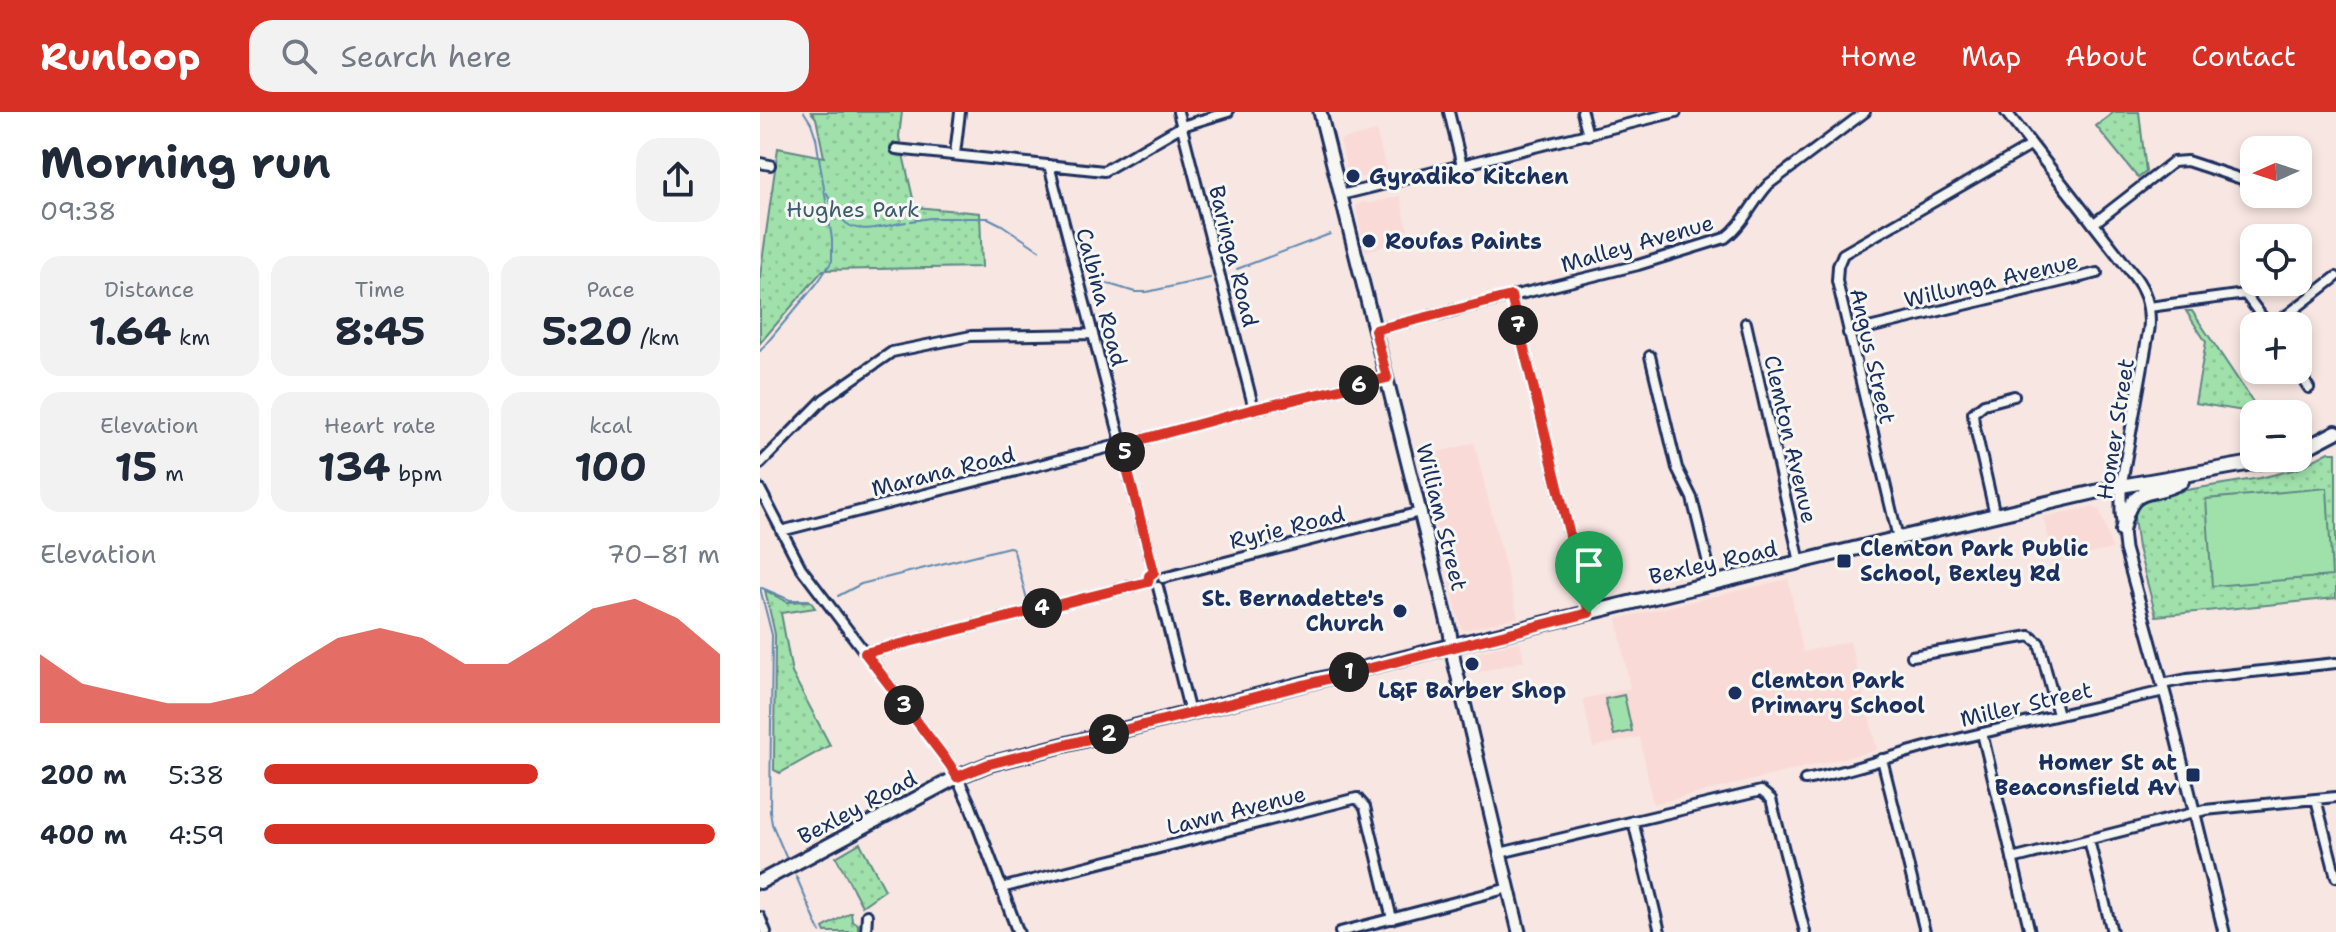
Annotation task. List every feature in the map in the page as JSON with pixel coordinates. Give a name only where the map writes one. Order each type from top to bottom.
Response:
[{"type":"main road","name":"William Street","points":[[1320,112],[1420,512],[1519,932]]},
{"type":"main road","points":[[2312,445],[2336,432]]},
{"type":"main road","name":"Bexley Road","points":[[760,882],[957,777],[989,764],[1452,646],[1898,538],[2121,486],[2240,465]]},
{"type":"main road","points":[[2122,531],[2128,509],[2138,496],[2177,484],[2191,474]]},
{"type":"street","points":[[955,154],[960,112]]},
{"type":"street","name":"Baringa Road","points":[[1178,112],[1254,409]]},
{"type":"street","points":[[896,149],[1104,171],[1182,126],[1228,112]]},
{"type":"street","points":[[1449,112],[1462,166]]},
{"type":"street","points":[[1582,112],[1588,135]]},
{"type":"street","points":[[1341,195],[1676,112]]},
{"type":"street","name":"Malley Avenue","points":[[1375,330],[1638,265],[1725,238],[1737,229],[1769,184],[1865,112]]},
{"type":"street","points":[[2006,112],[2140,283],[2149,307],[2245,294],[2260,312]]},
{"type":"street","name":"Angus Street","points":[[1898,538],[1848,333],[1837,281],[1838,266],[1843,254],[2032,145]]},
{"type":"street","points":[[2093,224],[2173,162],[2187,161],[2240,178]]},
{"type":"street","name":"Calbina Road","points":[[1049,165],[1120,438]]},
{"type":"street","name":"Willunga Avenue","points":[[1848,333],[2097,273]]},
{"type":"street","points":[[2290,312],[2336,277]]},
{"type":"street","points":[[1511,296],[1589,613]]},
{"type":"street","name":"Homer Street","points":[[2149,307],[2149,329],[2121,486],[2122,531],[2224,932]]},
{"type":"street","name":"Clemton Avenue","points":[[1746,323],[1800,562]]},
{"type":"street","points":[[760,464],[824,399],[892,352],[971,336],[1093,334]]},
{"type":"street","points":[[1650,356],[1677,468],[1692,498],[1713,583]]},
{"type":"street","points":[[1129,443],[1254,409],[1387,378]]},
{"type":"street","points":[[2306,384],[2309,388]]},
{"type":"street","points":[[1995,515],[1973,413],[1984,404],[2014,396]]},
{"type":"street","points":[[1120,438],[1127,439],[1129,443],[1129,448],[1123,453],[1114,446],[1120,438]]},
{"type":"street","name":"Marana Road","points":[[781,531],[1114,446]]},
{"type":"street","points":[[1123,453],[1154,572]]},
{"type":"street","points":[[760,489],[804,572],[957,777],[1018,932]]},
{"type":"street","name":"Ryrie Road","points":[[1163,578],[1420,512]]},
{"type":"street","points":[[1154,572],[1163,578],[1158,587],[1152,587],[1148,582],[1154,572]]},
{"type":"street","points":[[865,653],[1148,582]]},
{"type":"street","points":[[1158,587],[1190,713]]},
{"type":"street","points":[[1912,656],[2030,636],[2039,643],[2058,715]]},
{"type":"street","name":"Miller Street","points":[[1805,780],[2187,679],[2336,663]]},
{"type":"street","points":[[1982,733],[2030,932]]},
{"type":"street","points":[[1882,759],[1925,932]]},
{"type":"street","points":[[1500,853],[1756,792],[1765,793],[1771,799],[1805,932]]},
{"type":"street","points":[[2012,859],[2205,810],[2336,797]]},
{"type":"street","name":"Lawn Avenue","points":[[1001,888],[1357,798],[1365,807],[1392,919]]},
{"type":"street","points":[[2316,799],[2336,877]]},
{"type":"street","points":[[1633,821],[1660,932]]},
{"type":"street","points":[[2089,840],[2112,932]]},
{"type":"street","points":[[1340,932],[1509,888]]},
{"type":"street","points":[[866,932],[867,915]]},
{"type":"street","points":[[760,917],[766,932]]},
{"type":"shaded area","points":[[1376,131],[1387,171],[1352,180],[1340,140]]},
{"type":"shaded area","points":[[1400,196],[1410,240],[1365,251],[1356,207],[1366,202]]},
{"type":"shaded area","points":[[1474,443],[1518,617],[1464,630],[1419,457]]},
{"type":"shaded area","points":[[2093,507],[2100,511],[2112,549],[2055,562],[2043,517]]},
{"type":"shaded area","name":"Clemton Park Primary School","points":[[1788,579],[1803,652],[1850,641],[1877,750],[1653,804],[1640,737],[1593,747],[1583,699],[1630,688],[1617,619]]},
{"type":"shaded area","points":[[1520,642],[1524,661],[1470,674],[1466,660],[1470,654]]},
{"type":"green space","name":"Hughes Park","points":[[811,112],[902,112],[899,137],[915,207],[980,213],[982,267],[823,270],[760,343],[760,276],[778,148],[824,157],[816,118]]},
{"type":"green space","points":[[2114,112],[2139,112],[2146,172],[2138,178],[2096,126]]},
{"type":"green space","points":[[2186,311],[2192,311],[2252,400],[2240,400],[2240,410],[2195,403],[2206,342]]},
{"type":"green space","points":[[2329,452],[2336,452],[2336,598],[2156,616],[2138,548],[2133,510],[2156,495],[2285,472],[2312,472],[2312,461]]},
{"type":"green space","points":[[2327,488],[2332,576],[2212,586],[2206,499]]},
{"type":"green space","points":[[765,590],[787,602],[810,601],[815,608],[781,613],[792,673],[830,745],[780,773],[774,770],[775,634]]},
{"type":"green space","points":[[1624,695],[1632,731],[1614,735],[1605,699]]},
{"type":"green space","points":[[860,843],[885,890],[862,906],[836,857]]},
{"type":"green space","points":[[851,912],[852,921],[858,924],[858,932],[825,932],[823,928]]},
{"type":"waterway","points":[[760,351],[832,261],[832,239],[816,138],[804,112]]},
{"type":"waterway","points":[[827,193],[841,218],[857,228],[906,222]]},
{"type":"waterway","points":[[911,221],[988,218],[1039,250]]},
{"type":"waterway","points":[[1237,269],[1330,234]]},
{"type":"waterway","points":[[1092,279],[1135,292],[1147,292],[1210,278]]},
{"type":"waterway","points":[[838,596],[861,584],[1009,547],[1013,548],[1027,599]]},
{"type":"waterway","points":[[760,588],[772,635],[770,811],[786,857]]},
{"type":"waterway","points":[[762,588],[790,600],[809,600]]},
{"type":"waterway","points":[[796,876],[820,932]]},
{"type":"place","name":"Gyradiko Kitchen","points":[[1353,176]]},
{"type":"place","name":"Roufas Paints","points":[[1369,241]]},
{"type":"place","name":"Clemton Park Public School, Bexley Rd","points":[[1844,561]]},
{"type":"place","name":"St. Bernadette's Church","points":[[1400,611]]},
{"type":"place","name":"L&F Barber Shop","points":[[1472,664]]},
{"type":"place","name":"Clemton Park Primary School","points":[[1735,693]]},
{"type":"place","name":"Homer St at Beaconsfield Av","points":[[2193,775]]},
{"type":"route","points":[[1511,296],[1589,613],[989,764],[957,777],[865,653],[1148,582],[1154,572],[1123,453],[1129,448],[1129,443],[1254,409],[1387,378],[1375,330],[1511,296]]}]
